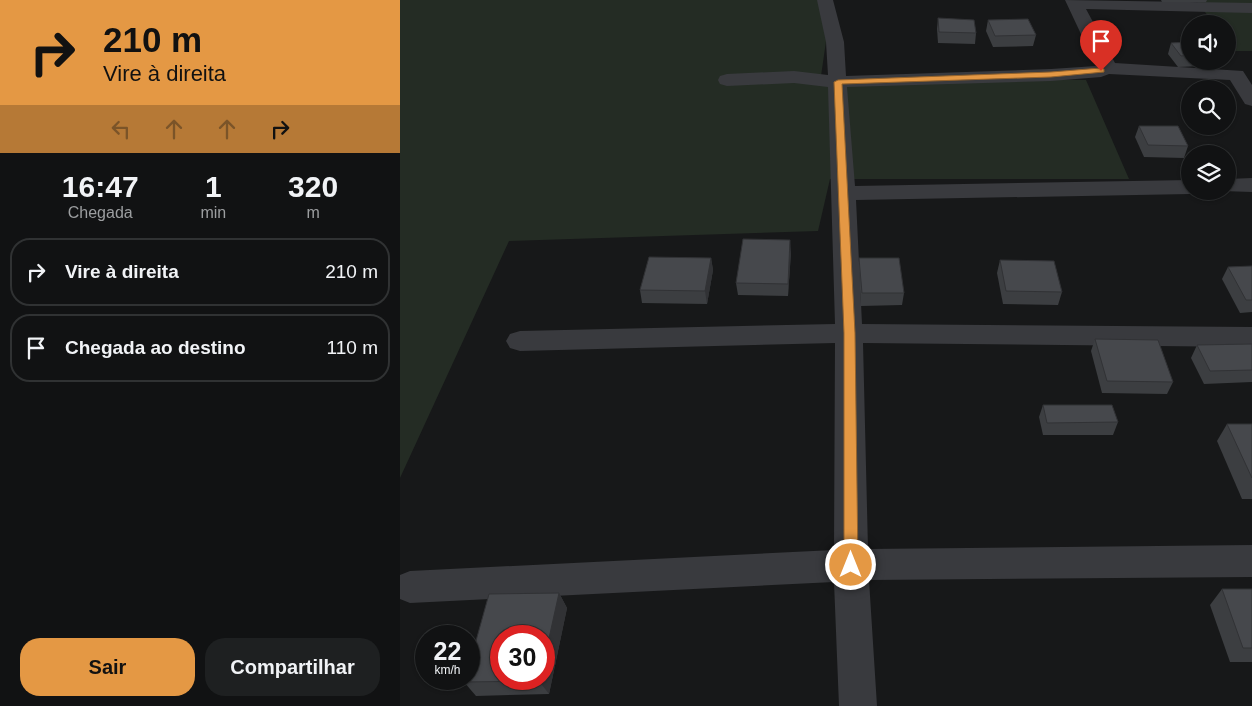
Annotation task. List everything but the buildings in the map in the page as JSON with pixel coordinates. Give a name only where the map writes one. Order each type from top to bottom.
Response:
[{"type":"street","points":[[825,0],[835,42],[844,193],[849,333],[851,565],[858,706]]},
{"type":"street","points":[[1105,68],[1106,64],[1074,2],[1252,8]]},
{"type":"street","points":[[727,80],[794,77],[838,82],[1051,75],[1101,71],[1105,68],[1244,75],[1252,100]]},
{"type":"street","points":[[1236,186],[1252,185]]},
{"type":"street","points":[[844,193],[1181,187]]},
{"type":"street","points":[[520,341],[849,333],[1252,337]]},
{"type":"street","points":[[410,587],[851,565],[1252,561]]},
{"type":"shaded area","points":[[400,0],[832,0],[821,76],[1086,80],[1129,179],[830,179],[818,231],[509,241],[400,478]]},
{"type":"shaded area","points":[[1196,0],[1252,0],[1252,51],[1236,51],[1236,15],[1207,15]]},
{"type":"route","points":[[851,565],[849,333],[838,82],[882,79],[1051,75],[1101,71]]}]
